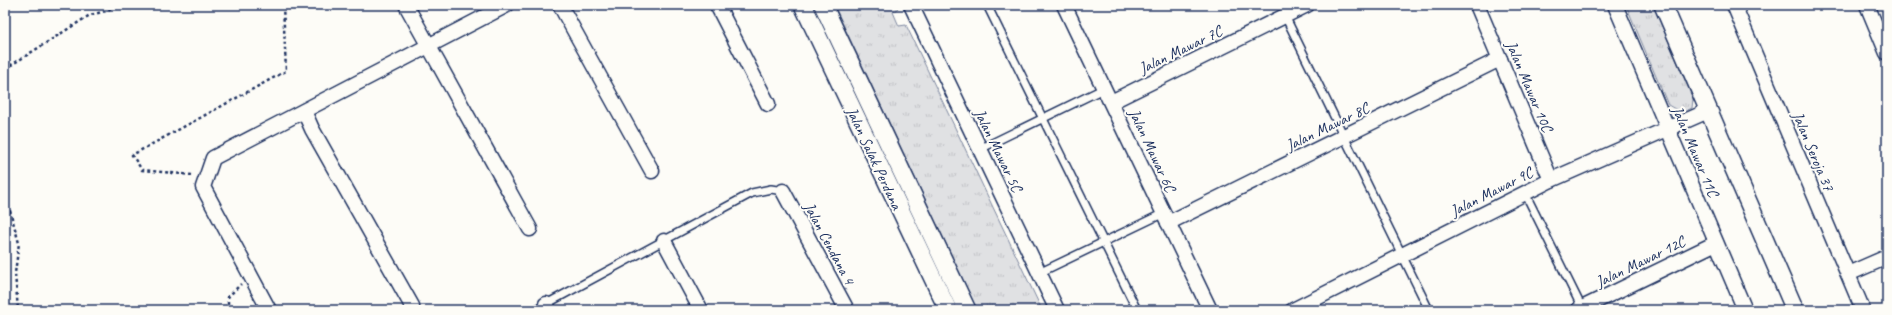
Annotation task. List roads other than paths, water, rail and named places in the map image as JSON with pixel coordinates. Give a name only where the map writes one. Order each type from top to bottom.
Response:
[{"type":"street","points":[[406,5],[530,229]]},
{"type":"street","points":[[269,310],[203,187],[213,158],[507,5]]},
{"type":"street","points":[[560,5],[652,171]]},
{"type":"street","points":[[717,5],[768,104]]},
{"type":"street","name":"Jalan Salak Perdana","points":[[803,5],[948,310]]},
{"type":"street","name":"Jalan Salak Perdana","points":[[823,5],[967,310]]},
{"type":"street","name":"Jalan Mawar 5C","points":[[911,5],[1057,310]]},
{"type":"street","name":"Jalan Mawar 6C","points":[[1064,5],[1210,310]]},
{"type":"street","name":"Jalan Mawar 7C","points":[[1111,102],[1307,5]]},
{"type":"street","name":"Jalan Mawar 10C","points":[[1477,5],[1551,180]]},
{"type":"street","name":"Jalan Mawar 11C","points":[[1615,5],[1745,310]]},
{"type":"street","points":[[1662,5],[1795,310]]},
{"type":"street","name":"Jalan Seroja 37","points":[[1734,5],[1863,310]]},
{"type":"street","points":[[1867,5],[1887,53]]},
{"type":"street","name":"Jalan Mawar 8C","points":[[1166,218],[1344,136],[1500,59]]},
{"type":"street","points":[[304,111],[312,129],[412,306]]},
{"type":"street","name":"Jalan Mawar 9C","points":[[1293,310],[1551,180],[1708,112]]},
{"type":"street","name":"Jalan Cendana 4","points":[[783,191],[847,310]]},
{"type":"street","points":[[664,241],[701,310]]},
{"type":"street","name":"Jalan Mawar 12C","points":[[1581,309],[1716,243]]},
{"type":"street","points":[[1848,274],[1887,257]]},
{"type":"lane","points":[[987,5],[1137,310]]},
{"type":"lane","points":[[1285,16],[1429,310]]},
{"type":"lane","points":[[980,149],[1104,88]]},
{"type":"lane","points":[[543,308],[752,193],[771,189],[783,191]]},
{"type":"lane","points":[[1525,193],[1581,309]]},
{"type":"lane","points":[[1039,273],[1104,242],[1166,218]]}]
